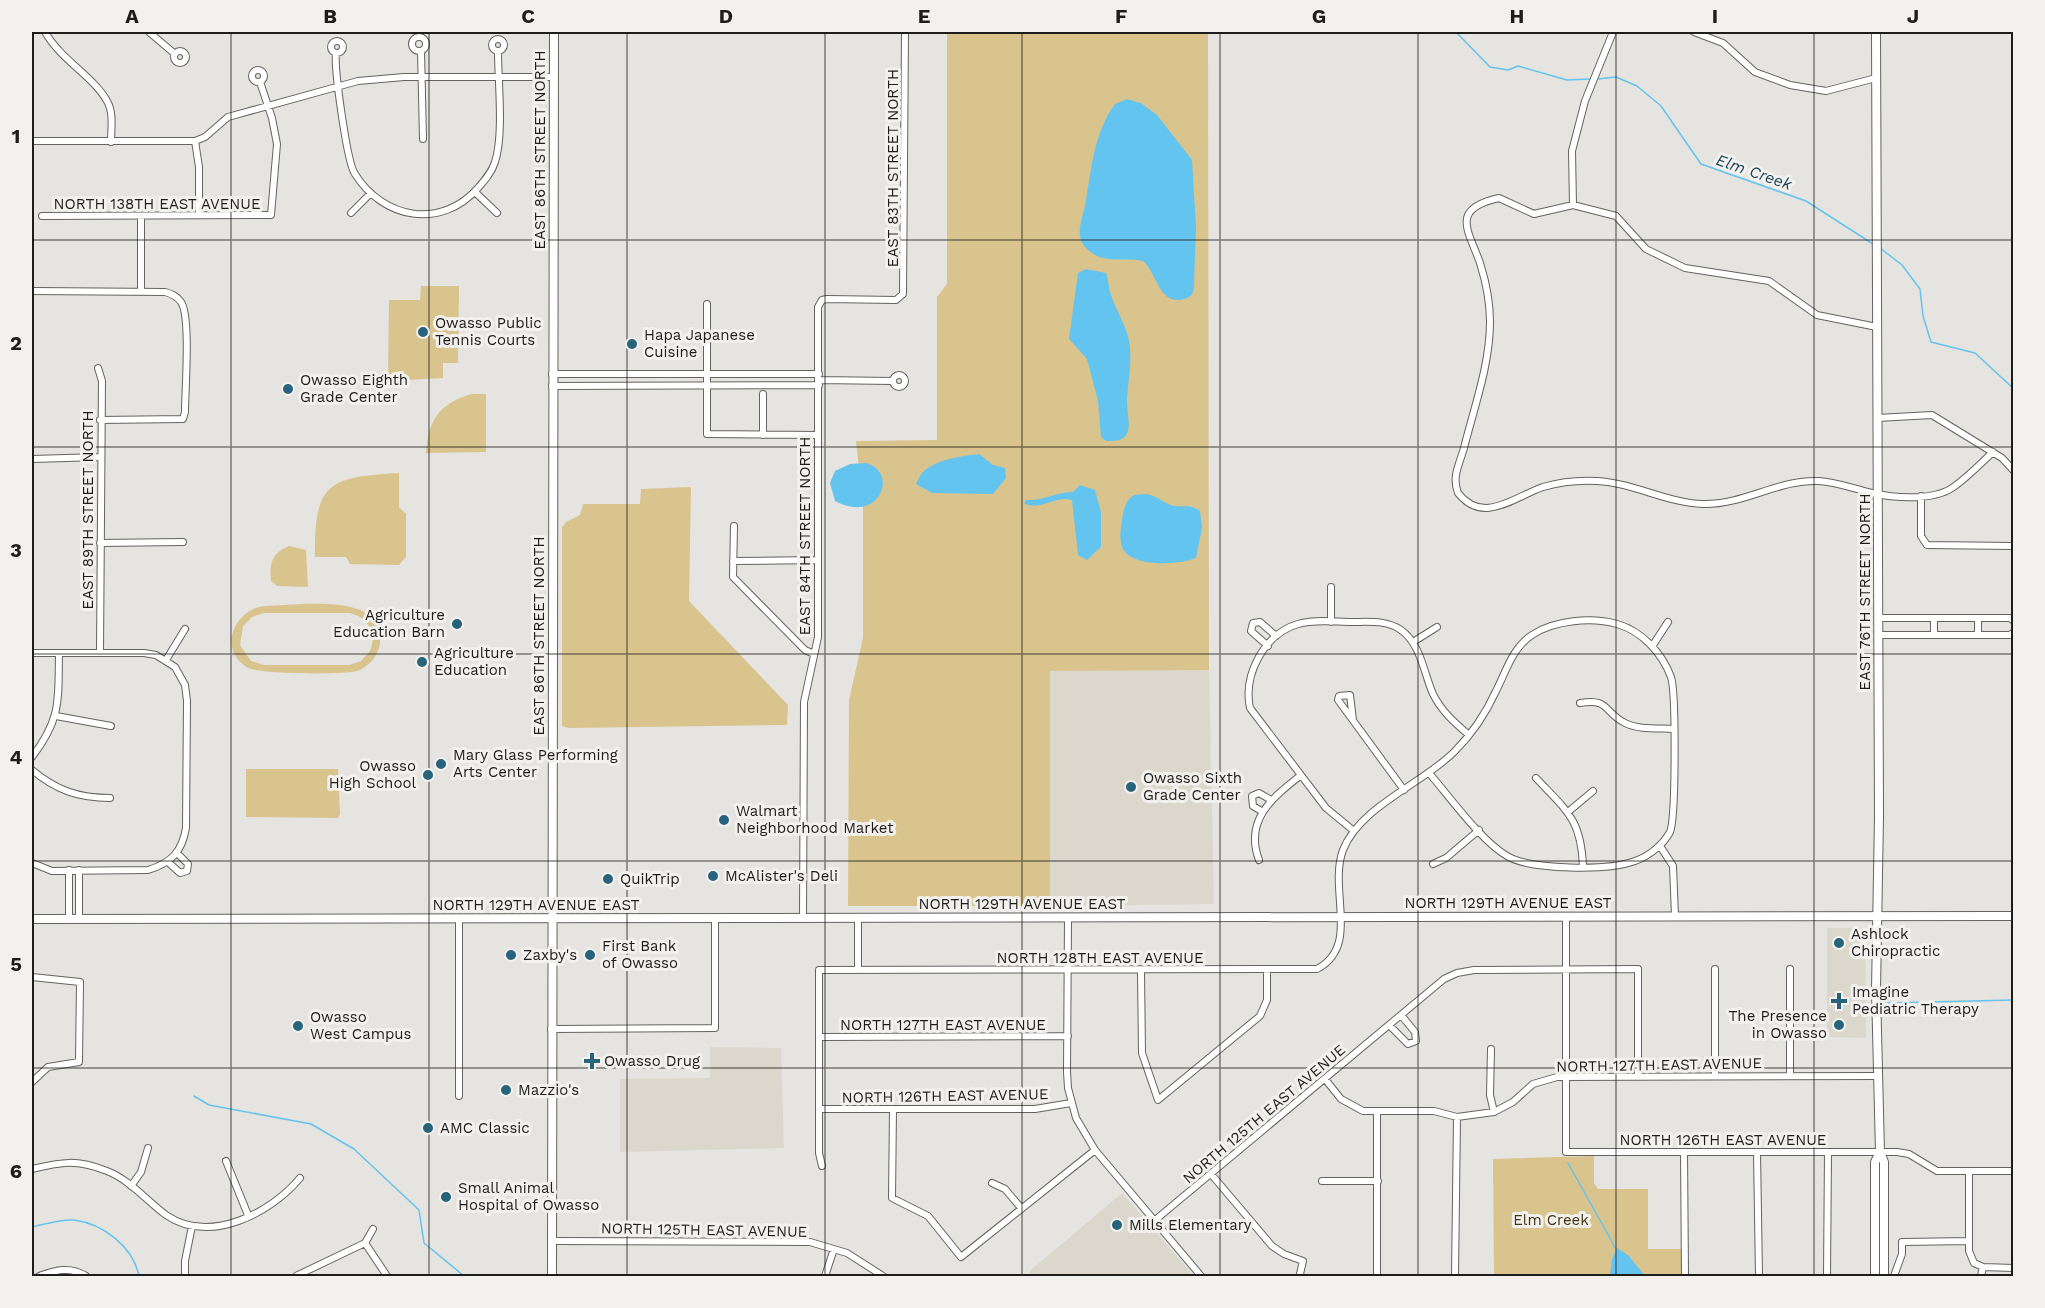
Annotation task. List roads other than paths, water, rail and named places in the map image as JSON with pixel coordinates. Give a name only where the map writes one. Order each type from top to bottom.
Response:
[{"type":"main road","name":"EAST 86TH STREET NORTH","points":[[552,1276],[554,32]]},
{"type":"main road","name":"EAST 76TH STREET NORTH","points":[[1876,32],[1877,915],[1880,1152],[1884,1162],[1884,1276]]},
{"type":"main road","name":"NORTH 129TH AVENUE EAST","points":[[32,919],[2013,916]]},
{"type":"main road","name":"EAST 76TH STREET NORTH","points":[[1875,1276],[1875,1162],[1880,1152]]},
{"type":"street","points":[[45,32],[63,56],[107,101],[111,118],[111,142]]},
{"type":"street","points":[[149,32],[176,54]]},
{"type":"street","name":"EAST 83TH STREET NORTH","points":[[896,300],[903,294],[904,287],[905,32]]},
{"type":"street","points":[[1573,205],[1572,151],[1585,101],[1613,32]]},
{"type":"street","points":[[1694,32],[1723,43],[1755,72],[1790,85],[1826,91],[1876,78]]},
{"type":"street","points":[[421,51],[423,140]]},
{"type":"street","points":[[336,53],[348,159],[355,174],[371,193],[397,211],[423,215],[449,210],[475,192],[490,172],[497,153],[498,52]]},
{"type":"street","points":[[32,141],[195,141],[205,137],[228,117],[338,85],[376,79],[422,77],[554,77]]},
{"type":"street","points":[[260,82],[268,107]]},
{"type":"street","name":"NORTH 138TH EAST AVENUE","points":[[42,216],[271,215],[277,144],[268,107]]},
{"type":"street","points":[[195,141],[199,167],[199,215]]},
{"type":"street","points":[[475,192],[497,213]]},
{"type":"street","points":[[351,213],[371,193]]},
{"type":"street","points":[[1876,327],[1817,315],[1769,281],[1685,268],[1646,249],[1616,216],[1573,205],[1533,214],[1499,198],[1476,205],[1469,215],[1466,231],[1483,276],[1489,303],[1490,329],[1481,381],[1456,472],[1455,487],[1463,500],[1472,507],[1488,509],[1546,486],[1595,481],[1639,488],[1669,498],[1703,504],[1737,501],[1808,481],[1842,484],[1878,494],[1921,496],[1939,494],[1952,488],[1993,452]]},
{"type":"street","points":[[141,216],[141,291]]},
{"type":"street","points":[[32,291],[141,291],[174,295],[181,302],[186,320],[183,419],[100,420]]},
{"type":"street","name":"EAST 84TH STREET NORTH","points":[[803,918],[804,702],[818,637],[818,307],[822,300],[896,300]]},
{"type":"street","points":[[707,304],[707,434],[818,435]]},
{"type":"street","name":"EAST 89TH STREET NORTH","points":[[98,368],[102,381],[100,652]]},
{"type":"street","points":[[552,374],[707,374],[892,381]]},
{"type":"street","points":[[552,386],[707,385],[819,380]]},
{"type":"street","points":[[763,394],[763,435]]},
{"type":"street","points":[[1877,418],[1932,415],[1993,452],[2013,471]]},
{"type":"street","points":[[32,459],[100,457]]},
{"type":"street","points":[[1921,496],[1921,536],[1924,543],[1930,546],[2013,546]]},
{"type":"street","points":[[734,526],[733,577],[805,650],[814,654]]},
{"type":"street","points":[[100,543],[183,542]]},
{"type":"street","points":[[733,561],[818,560]]},
{"type":"street","points":[[1331,587],[1331,622]]},
{"type":"street","points":[[1878,618],[2010,618],[2013,621]]},
{"type":"street","points":[[1934,618],[1934,635]]},
{"type":"street","points":[[1978,618],[1978,635]]},
{"type":"street","points":[[1268,646],[1251,631],[1253,623],[1260,622],[1276,636]]},
{"type":"street","points":[[1429,772],[1497,849],[1517,861],[1542,866],[1628,863],[1660,846],[1674,821],[1672,678],[1653,645],[1626,627],[1605,622],[1557,624],[1530,635],[1511,657],[1496,693],[1469,735],[1454,752],[1354,831],[1326,808],[1250,708],[1250,677],[1253,666],[1276,636],[1300,624],[1386,623],[1404,632],[1413,642],[1437,702],[1449,719],[1469,735]]},
{"type":"street","points":[[1653,645],[1668,622]]},
{"type":"street","points":[[1413,642],[1437,627]]},
{"type":"street","points":[[166,660],[185,629]]},
{"type":"street","points":[[1878,635],[2010,635],[2013,632]]},
{"type":"street","points":[[32,653],[144,653],[166,660],[181,676],[186,701],[186,828],[173,858],[148,870],[52,871],[32,863]]},
{"type":"street","points":[[32,757],[44,741],[56,716],[59,653]]},
{"type":"street","points":[[1580,703],[1597,701],[1604,704],[1625,723],[1636,727],[1674,729]]},
{"type":"street","points":[[56,716],[111,726]]},
{"type":"street","points":[[1353,720],[1404,790]]},
{"type":"street","points":[[32,770],[56,788],[73,795],[110,798]]},
{"type":"street","points":[[1259,860],[1253,846],[1263,812],[1271,800],[1301,775]]},
{"type":"street","points":[[1536,778],[1568,812],[1580,832],[1583,866]]},
{"type":"street","points":[[1568,812],[1593,791]]},
{"type":"street","points":[[1263,812],[1254,806],[1252,796],[1259,793],[1271,800]]},
{"type":"street","points":[[1433,864],[1446,858],[1479,830]]},
{"type":"street","name":"NORTH 128TH EAST AVENUE","points":[[819,1037],[819,970],[1312,971],[1323,966],[1339,947],[1339,866],[1344,849],[1354,831]]},
{"type":"street","points":[[1660,846],[1673,866],[1675,916]]},
{"type":"street","points":[[69,870],[74,919]]},
{"type":"street","points":[[74,919],[79,870]]},
{"type":"street","points":[[1566,916],[1566,1076]]},
{"type":"street","points":[[551,1029],[715,1028],[715,918]]},
{"type":"street","points":[[858,918],[858,970]]},
{"type":"street","points":[[1068,918],[1068,1088],[1071,1103],[1095,1150],[1201,1276]]},
{"type":"street","points":[[459,919],[459,1096]]},
{"type":"street","points":[[1565,970],[1638,969],[1638,1076]]},
{"type":"street","points":[[1715,969],[1715,1076]]},
{"type":"street","points":[[1790,969],[1790,1076]]},
{"type":"street","name":"NORTH 125TH EAST AVENUE","points":[[1154,1221],[1450,975],[1464,971],[1565,970]]},
{"type":"street","points":[[1141,971],[1142,1053],[1158,1100],[1260,1016],[1266,1000],[1266,971]]},
{"type":"street","points":[[32,977],[80,982],[80,1062],[48,1067],[32,1082]]},
{"type":"street","points":[[1389,1025],[1408,1044],[1416,1041],[1415,1032],[1401,1015]]},
{"type":"street","name":"NORTH 127TH EAST AVENUE","points":[[819,1037],[1068,1036]]},
{"type":"street","points":[[819,1037],[822,1166]]},
{"type":"street","points":[[1491,1049],[1490,1095],[1494,1112]]},
{"type":"street","name":"NORTH 127TH EAST AVENUE","points":[[1324,1079],[1348,1105],[1363,1111],[1434,1111],[1457,1117],[1494,1112],[1513,1102],[1539,1081],[1566,1076],[1880,1076]]},
{"type":"street","name":"NORTH 126TH EAST AVENUE","points":[[1566,1076],[1566,1152],[1880,1152]]},
{"type":"street","name":"NORTH 126TH EAST AVENUE","points":[[819,1109],[1035,1109],[1071,1103]]},
{"type":"street","points":[[893,1109],[892,1197],[928,1216],[961,1257],[1095,1150]]},
{"type":"street","points":[[1377,1111],[1377,1276]]},
{"type":"street","points":[[1455,1276],[1457,1117]]},
{"type":"street","points":[[131,1186],[141,1172],[148,1148]]},
{"type":"street","points":[[1684,1152],[1685,1276]]},
{"type":"street","points":[[1757,1152],[1759,1276]]},
{"type":"street","points":[[1827,1276],[1828,1152]]},
{"type":"street","points":[[1880,1152],[1903,1152],[1937,1171],[2013,1171]]},
{"type":"street","points":[[225,1161],[248,1215]]},
{"type":"street","points":[[32,1169],[52,1163],[67,1162],[105,1170],[131,1186],[167,1215],[192,1226],[220,1226],[248,1215],[282,1197],[300,1178]]},
{"type":"street","points":[[1969,1171],[1971,1257],[1974,1263],[1983,1267],[2013,1268]]},
{"type":"street","points":[[1211,1174],[1272,1246],[1284,1254],[1303,1260],[1300,1274]]},
{"type":"street","points":[[1322,1181],[1378,1181]]},
{"type":"street","points":[[992,1183],[1005,1189],[1021,1208]]},
{"type":"street","points":[[185,1276],[185,1261],[192,1226]]},
{"type":"street","points":[[296,1276],[365,1243],[373,1229]]},
{"type":"street","name":"NORTH 125TH EAST AVENUE","points":[[552,1241],[794,1241],[834,1249],[866,1263],[883,1276]]},
{"type":"street","points":[[1894,1276],[1902,1254],[1902,1242],[1969,1241]]},
{"type":"street","points":[[365,1243],[387,1276]]},
{"type":"street","points":[[825,1276],[834,1249]]},
{"type":"street","points":[[1981,1276],[1983,1267]]},
{"type":"street","points":[[39,1276],[56,1270],[74,1271],[86,1276]]},
{"type":"water","points":[[1127,99],[1141,103],[1157,115],[1192,160],[1196,226],[1194,290],[1187,298],[1178,300],[1164,294],[1143,261],[1099,257],[1086,248],[1080,237],[1080,225],[1092,162],[1102,126],[1115,104]]},
{"type":"water","points":[[1086,269],[1106,273],[1110,292],[1129,343],[1127,398],[1129,421],[1127,434],[1116,441],[1106,441],[1101,437],[1098,401],[1087,359],[1069,339],[1078,273]]},
{"type":"water","points":[[979,454],[993,465],[1005,468],[1006,478],[993,494],[932,493],[916,484],[923,472],[935,464]]},
{"type":"water","points":[[866,463],[876,468],[882,476],[883,485],[880,494],[873,502],[863,506],[850,507],[835,501],[830,483],[835,471],[850,464]]},
{"type":"water","points":[[1080,485],[1095,490],[1101,512],[1101,547],[1087,560],[1078,555],[1072,500],[1060,500],[1036,506],[1024,503],[1026,500],[1073,492]]},
{"type":"water","points":[[1146,494],[1171,505],[1191,507],[1200,511],[1202,528],[1196,558],[1156,563],[1144,562],[1127,554],[1121,541],[1124,509],[1134,495]]},
{"type":"water","points":[[1617,1248],[1628,1255],[1645,1276],[1610,1276],[1612,1259]]},
{"type":"waterway","name":"Elm Creek","points":[[1456,32],[1490,67],[1508,70],[1518,66],[1567,80],[1590,79]]},
{"type":"waterway","name":"Elm Creek","points":[[1598,79],[1616,77],[1637,86],[1661,106],[1701,164],[1806,201],[1873,244]]},
{"type":"waterway","name":"Elm Creek","points":[[1880,248],[1902,265],[1920,289],[1923,316],[1931,342],[1975,353],[2014,389]]},
{"type":"waterway","points":[[1885,1003],[2014,1000]]},
{"type":"waterway","points":[[194,1096],[209,1105],[311,1124],[354,1149],[419,1210],[424,1243],[464,1276]]},
{"type":"waterway","points":[[1568,1163],[1616,1249]]},
{"type":"waterway","points":[[32,1227],[69,1220],[96,1226],[124,1247],[136,1265],[139,1276]]},
{"type":"place","name":"Owasso Public Tennis Courts","points":[[423,332]]},
{"type":"place","name":"Hapa Japanese Cuisine","points":[[632,344]]},
{"type":"place","name":"Owasso Eighth Grade Center","points":[[288,389]]},
{"type":"place","name":"Agriculture Education Barn","points":[[457,624]]},
{"type":"place","name":"Agriculture Education","points":[[422,662]]},
{"type":"place","name":"Mary Glass Performing Arts Center","points":[[441,764]]},
{"type":"place","name":"Owasso High School","points":[[428,775]]},
{"type":"place","name":"Owasso Sixth Grade Center","points":[[1131,787]]},
{"type":"place","name":"Walmart Neighborhood Market","points":[[724,820]]},
{"type":"place","name":"McAlister's Deli","points":[[713,876]]},
{"type":"place","name":"QuikTrip","points":[[608,879]]},
{"type":"place","name":"Ashlock Chiropractic","points":[[1839,943]]},
{"type":"place","name":"Zaxby's","points":[[511,955]]},
{"type":"place","name":"First Bank of Owasso","points":[[590,955]]},
{"type":"place","name":"Imagine Pediatric Therapy","points":[[1839,1001]]},
{"type":"place","name":"The Presence in Owasso","points":[[1839,1025]]},
{"type":"place","name":"Owasso West Campus","points":[[298,1026]]},
{"type":"place","name":"Owasso Drug","points":[[592,1061]]},
{"type":"place","name":"Mazzio's","points":[[506,1090]]},
{"type":"place","name":"AMC Classic","points":[[428,1128]]},
{"type":"place","name":"Small Animal Hospital of Owasso","points":[[446,1197]]},
{"type":"place","name":"Mills Elementary","points":[[1117,1225]]}]
